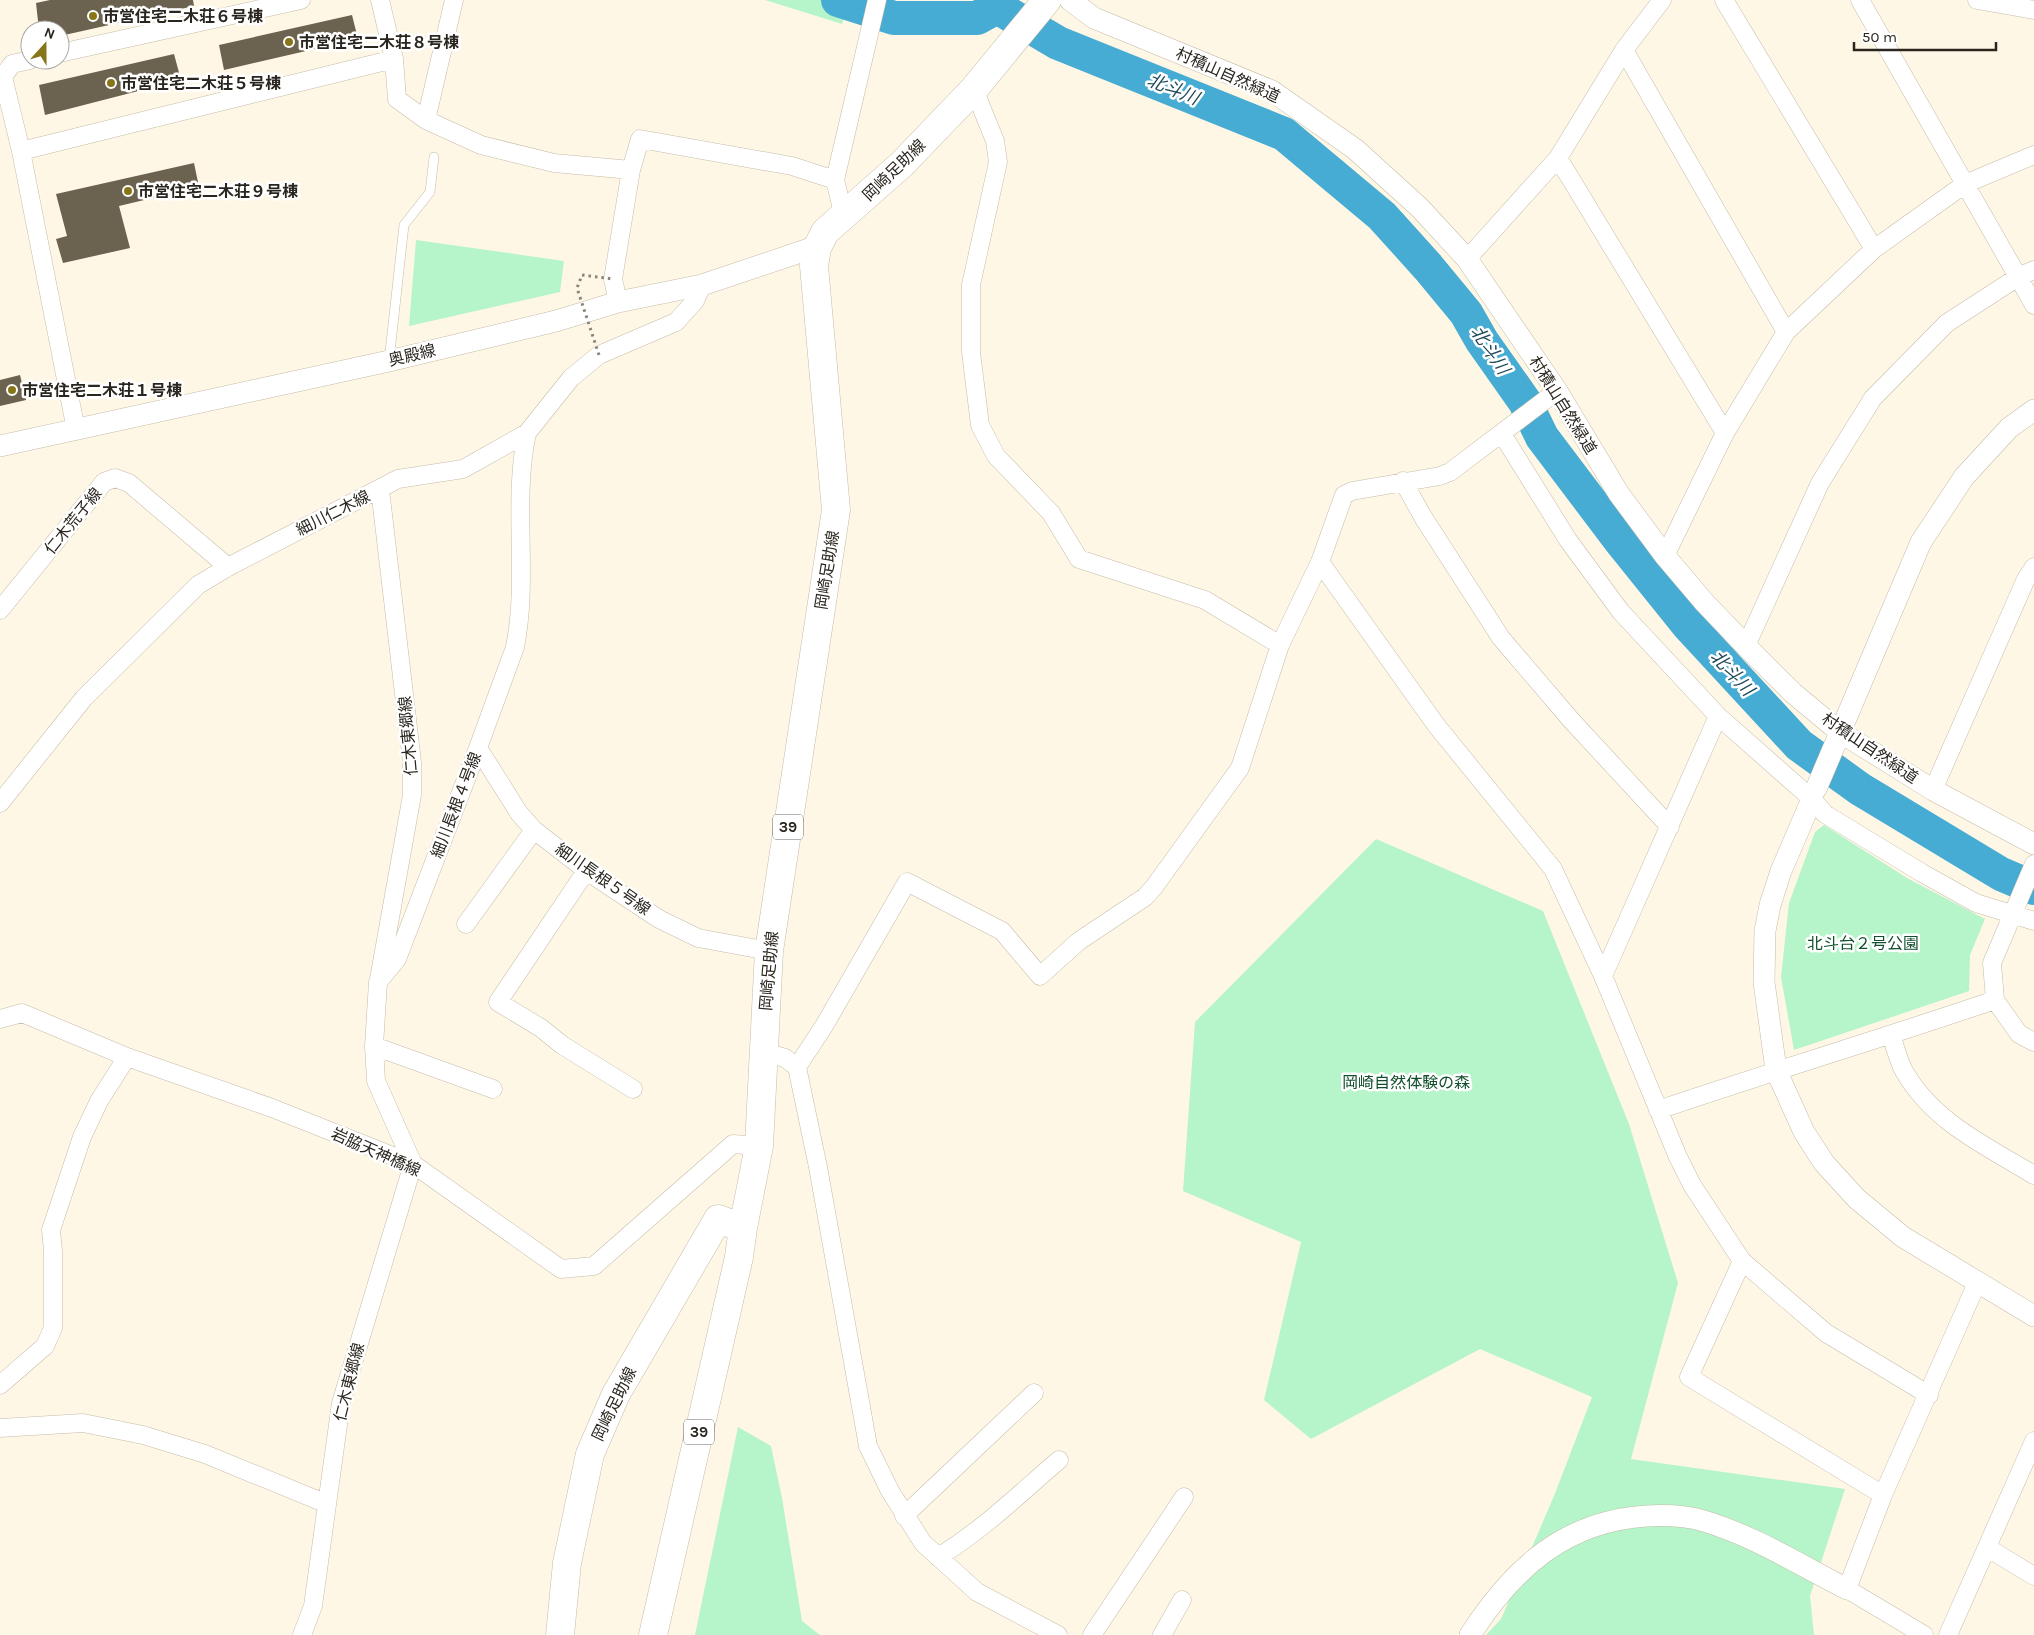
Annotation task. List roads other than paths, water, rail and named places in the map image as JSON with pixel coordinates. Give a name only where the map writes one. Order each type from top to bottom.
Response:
[{"type":"main road","name":"岡崎足助線","points":[[654,1635],[737,1266],[759,1146],[769,951],[836,510],[814,266],[818,246],[826,232],[902,164],[974,89],[1034,11]]},
{"type":"main road","name":"岡崎足助線","points":[[560,1635],[567,1563],[590,1454],[616,1394],[718,1219],[743,1228]]},
{"type":"street","points":[[70,51],[300,0]]},
{"type":"street","points":[[380,0],[394,59],[397,98],[426,120],[481,145],[554,163],[631,170]]},
{"type":"street","points":[[426,120],[454,0]]},
{"type":"street","points":[[844,217],[835,180],[877,0]]},
{"type":"street","name":"村積山自然緑道","points":[[1070,0],[1094,18],[1272,91],[1355,149],[1420,208],[1467,259],[1552,395],[1619,494],[1665,556],[1704,602],[1746,646],[1837,738],[2034,844]]},
{"type":"street","points":[[1467,259],[1558,158],[1624,50],[1662,0]]},
{"type":"street","points":[[1724,0],[1874,249]]},
{"type":"street","points":[[1860,0],[1965,184],[2026,274],[2034,306]]},
{"type":"street","points":[[1977,0],[2034,10]]},
{"type":"street","points":[[1624,50],[1786,332]]},
{"type":"street","points":[[21,151],[394,59]]},
{"type":"street","points":[[20,62],[12,64],[3,77],[21,151],[76,430]]},
{"type":"street","points":[[974,89],[995,141],[998,162],[971,285],[971,352],[980,425],[996,456],[1052,513],[1079,559],[1205,600],[1280,645]]},
{"type":"street","points":[[618,302],[613,279],[631,170],[640,139],[646,138],[792,166],[835,180]]},
{"type":"street","points":[[1665,556],[1725,432],[1786,332],[1874,249],[1965,184],[2034,155]]},
{"type":"street","points":[[1558,158],[1725,432]]},
{"type":"street","name":"奥殿線","points":[[0,446],[389,361],[556,321],[618,302],[702,285],[818,246]]},
{"type":"street","points":[[1746,646],[1820,483],[1873,398],[1947,323],[2026,274]]},
{"type":"street","name":"細川仁木線","points":[[0,803],[84,698],[198,585],[228,566],[398,479],[464,469],[527,433],[571,378],[600,355],[676,322],[695,301],[702,285]]},
{"type":"street","points":[[797,1067],[824,1026],[907,882],[1002,931],[1040,976],[1079,941],[1145,897],[1240,768],[1280,645],[1320,562],[1344,495],[1352,491],[1440,476],[1450,472],[1552,395]]},
{"type":"street","points":[[2034,410],[2009,428],[1964,477],[1921,542],[1781,871],[1770,904],[1765,931],[1764,982],[1776,1070],[1804,1132],[1824,1162],[1857,1199],[1903,1237],[2034,1316]]},
{"type":"street","points":[[1508,428],[1568,540],[1621,612],[1718,716],[1814,794],[1825,814],[1922,873],[1976,903],[2015,909],[2034,921]]},
{"type":"street","name":"細川長根４号線","points":[[378,982],[397,958],[478,748],[514,647],[518,631],[522,574],[522,455],[527,433]]},
{"type":"street","name":"仁木荒子線","points":[[0,610],[104,482],[116,478],[129,482],[228,566]]},
{"type":"street","points":[[1403,481],[1423,516],[1501,638],[1571,720],[1670,827]]},
{"type":"street","name":"仁木東郷線","points":[[378,982],[412,795],[412,762],[380,489]]},
{"type":"street","points":[[1320,562],[1436,725],[1552,868],[1603,976],[1678,1157],[1692,1185],[1742,1261],[1826,1333],[1929,1396]]},
{"type":"street","points":[[1933,790],[2026,579],[2034,567]]},
{"type":"street","points":[[1603,976],[1718,716]]},
{"type":"street","name":"細川長根５号線","points":[[478,748],[519,813],[534,830],[586,871],[659,919],[698,938],[769,951]]},
{"type":"street","points":[[466,924],[534,830]]},
{"type":"street","points":[[2034,864],[1992,963],[1994,1000],[2019,1034],[2034,1042]]},
{"type":"street","points":[[586,871],[498,1002],[633,1089]]},
{"type":"street","points":[[378,982],[374,1046],[376,1081],[413,1164]]},
{"type":"street","points":[[1658,1110],[1994,1000]]},
{"type":"street","name":"岩脇天神橋線","points":[[0,1019],[22,1013],[127,1057],[272,1108],[413,1164],[561,1269],[594,1266],[733,1144],[759,1146]]},
{"type":"street","points":[[1891,1035],[1903,1068],[1912,1083],[1938,1114],[1953,1126],[2034,1175]]},
{"type":"street","points":[[374,1046],[493,1089]]},
{"type":"street","points":[[764,1052],[785,1058],[797,1067],[822,1187],[868,1446],[890,1491],[904,1516],[923,1543],[977,1592],[1058,1635]]},
{"type":"street","points":[[0,1385],[45,1346],[53,1328],[53,1250],[51,1230],[82,1137],[100,1101],[127,1057]]},
{"type":"street","name":"仁木東郷線","points":[[302,1635],[313,1606],[341,1403],[413,1164]]},
{"type":"street","points":[[1742,1261],[1689,1377],[1883,1495]]},
{"type":"street","points":[[1847,1590],[1883,1495],[1929,1396],[1977,1283]]},
{"type":"street","points":[[904,1516],[1034,1393]]},
{"type":"street","points":[[0,1428],[83,1423],[143,1435],[205,1454],[327,1504]]},
{"type":"street","points":[[1948,1635],[2033,1447]]},
{"type":"street","points":[[938,1557],[964,1541],[994,1517],[1059,1460]]},
{"type":"street","points":[[1092,1635],[1184,1497]]},
{"type":"street","points":[[1470,1635],[1512,1579],[1536,1557],[1562,1540],[1592,1527],[1628,1517],[1659,1516],[1702,1520],[1742,1535],[1847,1590],[1924,1635]]},
{"type":"street","points":[[1988,1548],[2034,1576]]},
{"type":"street","points":[[1162,1635],[1182,1600]]},
{"type":"lane","points":[[389,361],[404,225],[430,192],[434,157]]},
{"type":"waterway","name":"北斗川","points":[[838,0],[894,18],[977,18],[997,7],[1058,43],[1284,134],[1382,216],[1428,267],[1466,313],[1482,341],[1525,402],[1542,437],[1619,539],[1689,626],[1799,745],[1860,789],[2001,874],[2034,888]]},
{"type":"place","name":"市営住宅二木荘６号棟","points":[[93,16]]},
{"type":"place","name":"市営住宅二木荘８号棟","points":[[289,42]]},
{"type":"place","name":"市営住宅二木荘５号棟","points":[[111,83]]},
{"type":"place","name":"市営住宅二木荘９号棟","points":[[128,191]]},
{"type":"place","name":"市営住宅二木荘１号棟","points":[[12,390]]},
{"type":"park label","name":"北斗台２号公園","points":[[1863,943]]},
{"type":"park label","name":"岡崎自然体験の森","points":[[1406,1082]]}]
